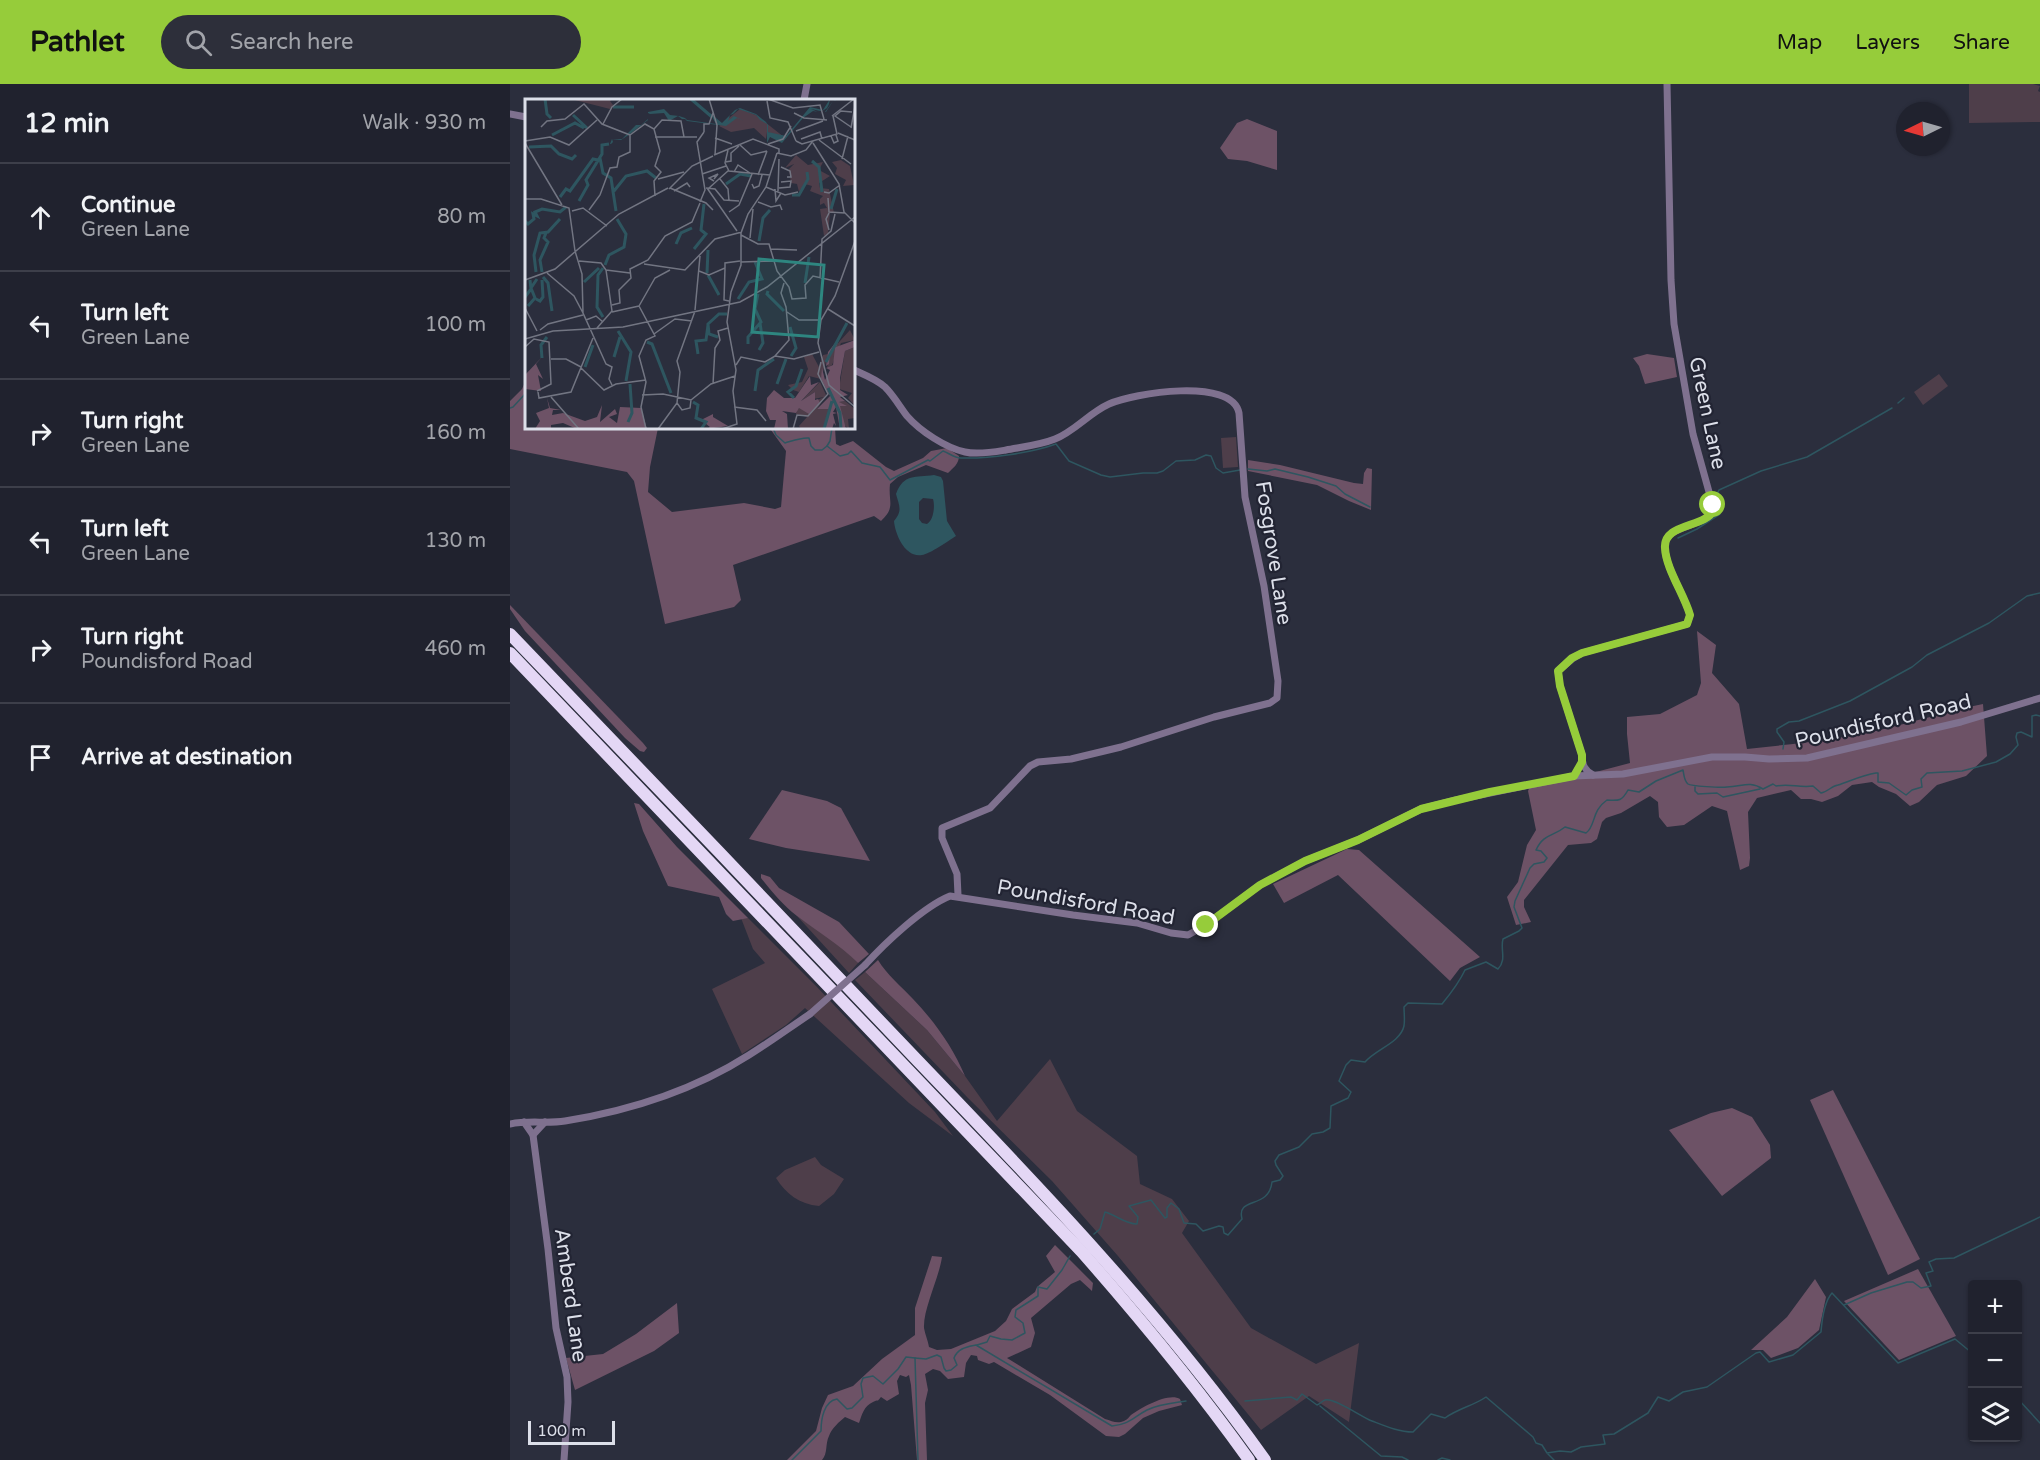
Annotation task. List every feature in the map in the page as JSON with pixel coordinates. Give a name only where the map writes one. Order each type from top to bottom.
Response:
[{"type":"highway","points":[[510,634],[1043,1190],[1137,1296],[1231,1412],[1265,1460]]},
{"type":"highway","points":[[510,653],[1081,1251],[1128,1305],[1249,1460]]},
{"type":"street","points":[[804,99],[807,84]]},
{"type":"street","name":"Green Lane","points":[[1582,762],[1582,755],[1560,686],[1558,671],[1572,658],[1582,653],[1687,624],[1690,615],[1667,558],[1665,542],[1678,530],[1709,518],[1714,510],[1693,434],[1674,324],[1667,84]]},
{"type":"street","points":[[510,114],[525,117]]},
{"type":"street","name":"Fosgrove Lane","points":[[855,370],[885,387],[908,417],[921,429],[968,453],[1006,450],[1049,441],[1065,434],[1109,404],[1128,397],[1190,391],[1218,395],[1233,401],[1238,407],[1245,497],[1264,586],[1278,681],[1277,698],[1270,704],[1214,717],[1121,747],[1071,759],[1045,760],[1030,766],[990,808],[942,828],[942,838],[957,874],[958,895]]},
{"type":"street","name":"Poundisford Road","points":[[958,895],[1044,911],[1137,923],[1171,933],[1188,935],[1206,925],[1260,885],[1305,861],[1358,840],[1421,809],[1490,792],[1574,776],[1623,774],[1712,757],[1807,758],[1960,722],[2040,698]]},
{"type":"street","points":[[1582,762],[1587,772],[1593,775]]},
{"type":"street","points":[[1574,776],[1582,762]]},
{"type":"street","points":[[510,1124],[561,1122],[608,1112],[683,1089],[749,1056],[810,1014],[922,914],[945,898],[958,895]]},
{"type":"street","points":[[524,1122],[533,1135],[545,1122]]},
{"type":"street","name":"Amberd Lane","points":[[533,1135],[556,1328],[567,1377],[568,1402],[564,1460]]},
{"type":"shaded area","points":[[1969,84],[2033,84],[2040,86],[2038,91],[2040,92],[2040,122],[1969,123]]},
{"type":"shaded area","points":[[1247,119],[1277,131],[1277,170],[1247,161],[1228,159],[1220,148],[1237,123]]},
{"type":"shaded area","points":[[1647,354],[1674,358],[1677,377],[1645,384],[1639,366],[1633,358]]},
{"type":"shaded area","points":[[1939,374],[1948,386],[1923,405],[1914,392]]},
{"type":"shaded area","points":[[525,382],[525,429],[658,429],[650,467],[648,492],[672,512],[744,503],[775,509],[781,507],[786,451],[771,430],[764,429],[835,429],[836,444],[840,446],[853,441],[894,471],[923,458],[931,451],[947,448],[959,456],[959,459],[948,473],[926,465],[898,477],[890,484],[890,508],[881,521],[874,516],[733,565],[741,600],[734,607],[665,624],[634,481],[627,472],[510,449],[510,401],[522,389]]},
{"type":"shaded area","points":[[1236,437],[1238,467],[1223,468],[1221,438]]},
{"type":"shaded area","points":[[1248,460],[1363,484],[1367,468],[1372,469],[1371,510],[1317,485],[1248,471]]},
{"type":"shaded area","points":[[934,475],[941,477],[943,481],[947,521],[956,536],[930,552],[916,555],[906,549],[896,532],[894,521],[900,508],[896,494],[899,487],[911,478]],"holes":[[[923,498],[933,499],[933,516],[927,524],[922,523],[919,519],[919,502]]]},
{"type":"shaded area","points":[[510,605],[643,743],[647,748],[644,752],[625,738],[525,631],[510,609]]},
{"type":"shaded area","points":[[1697,631],[1716,645],[1712,673],[1739,704],[1747,749],[1863,733],[1983,704],[1987,756],[1966,776],[1937,785],[1919,802],[1910,806],[1896,794],[1872,782],[1852,785],[1838,796],[1822,802],[1801,799],[1791,790],[1757,798],[1748,812],[1749,866],[1740,870],[1727,811],[1712,806],[1684,825],[1667,827],[1659,817],[1658,802],[1650,796],[1621,813],[1606,818],[1602,822],[1597,839],[1591,843],[1568,845],[1524,900],[1524,907],[1531,922],[1516,925],[1507,897],[1518,882],[1527,845],[1536,830],[1528,791],[1530,786],[1573,778],[1630,763],[1627,717],[1660,714],[1697,695],[1701,683]]},
{"type":"shaded area","points":[[782,790],[827,801],[841,808],[870,861],[786,848],[749,839]]},
{"type":"shaded area","points":[[634,803],[639,804],[677,847],[748,918],[733,921],[726,914],[719,897],[668,886],[643,831]]},
{"type":"shaded area","points":[[1347,849],[1359,850],[1480,957],[1460,968],[1450,981],[1338,875],[1284,903],[1273,884]]},
{"type":"shaded area","points":[[761,874],[770,877],[779,888],[839,922],[869,954],[858,963],[787,907],[761,878]]},
{"type":"shaded area","points":[[797,916],[842,946],[858,963],[849,973]]},
{"type":"shaded area","points":[[741,918],[748,918],[817,987],[935,1112],[953,1136],[909,1103],[805,1008],[786,1025],[742,1054],[712,989],[765,963],[753,949]]},
{"type":"shaded area","points":[[878,960],[936,1025],[965,1076],[927,1030],[865,972]]},
{"type":"shaded area","points":[[865,972],[927,1030],[965,1076],[997,1121],[1050,1059],[1077,1111],[1137,1156],[1140,1184],[1172,1199],[1189,1221],[1182,1233],[1251,1328],[1316,1364],[1359,1343],[1349,1422],[1309,1396],[1261,1430],[1118,1256],[1052,1181],[968,1098],[855,980]]},
{"type":"shaded area","points":[[1833,1090],[1920,1259],[1888,1275],[1810,1100]]},
{"type":"shaded area","points":[[1732,1108],[1752,1117],[1770,1145],[1771,1158],[1722,1196],[1669,1130],[1711,1113]]},
{"type":"shaded area","points":[[815,1157],[821,1165],[844,1179],[834,1194],[819,1206],[805,1203],[794,1197],[776,1178],[785,1170]]},
{"type":"shaded area","points":[[1055,1245],[1093,1283],[1092,1291],[1080,1280],[1071,1284],[1031,1318],[1035,1333],[1031,1347],[1007,1358],[1105,1419],[1112,1421],[1124,1421],[1142,1408],[1169,1397],[1180,1399],[1182,1405],[1143,1418],[1119,1437],[1106,1436],[1050,1395],[994,1362],[989,1364],[971,1355],[966,1363],[964,1377],[948,1379],[940,1371],[933,1369],[925,1374],[928,1390],[925,1403],[927,1460],[917,1460],[909,1375],[906,1377],[900,1375],[897,1381],[899,1394],[887,1401],[881,1397],[867,1406],[859,1423],[845,1417],[836,1425],[829,1436],[822,1460],[787,1460],[816,1431],[828,1395],[853,1386],[882,1359],[915,1335],[915,1308],[932,1256],[942,1257],[924,1320],[924,1330],[929,1347],[937,1350],[951,1349],[995,1331],[1006,1321],[1012,1309],[1035,1292],[1037,1287],[1055,1272],[1046,1256]]},
{"type":"shaded area","points":[[1918,1269],[1956,1336],[1899,1360],[1844,1301]]},
{"type":"shaded area","points":[[1815,1279],[1826,1297],[1819,1330],[1798,1348],[1771,1358],[1763,1350],[1751,1350],[1787,1317]]},
{"type":"shaded area","points":[[677,1303],[679,1333],[654,1351],[575,1390],[566,1358],[603,1354],[636,1334]]},
{"type":"waterway","points":[[510,408],[525,394]]},
{"type":"waterway","points":[[1898,403],[1904,398]]},
{"type":"waterway","points":[[1678,538],[1720,514],[1719,490],[1761,471],[1807,457],[1892,408]]},
{"type":"waterway","points":[[773,429],[776,435],[785,443],[809,438],[815,450],[822,450],[827,446],[840,456],[851,451],[862,463],[880,467],[890,480],[930,461],[943,451],[958,458],[984,458],[1022,453],[1056,444],[1069,461],[1110,477],[1157,473],[1176,461],[1195,460],[1206,455],[1211,456],[1216,468],[1223,473],[1240,470]]},
{"type":"waterway","points":[[827,446],[832,429]]},
{"type":"waterway","points":[[1248,469],[1267,471],[1275,469],[1308,477],[1336,486],[1345,494],[1370,507]]},
{"type":"waterway","points":[[1783,749],[1784,742],[1777,729],[1789,722],[1799,721],[1850,701],[1912,667],[1927,655],[1989,623],[2027,596],[2040,593]]},
{"type":"waterway","points":[[1094,1234],[1100,1229],[1105,1212],[1128,1223],[1137,1224],[1138,1217],[1129,1206],[1151,1200],[1165,1218],[1167,1208],[1171,1203],[1179,1209],[1184,1223],[1196,1224],[1203,1231],[1223,1227],[1224,1233],[1228,1235],[1242,1219],[1241,1212],[1244,1207],[1260,1200],[1270,1191],[1272,1182],[1280,1180],[1283,1176],[1275,1161],[1279,1155],[1299,1147],[1312,1134],[1330,1128],[1331,1106],[1348,1098],[1351,1092],[1339,1081],[1346,1065],[1351,1060],[1365,1062],[1398,1037],[1404,1026],[1404,1007],[1408,1003],[1442,1004],[1465,970],[1486,962],[1498,969],[1501,966],[1503,939],[1522,928],[1514,907],[1515,901],[1530,868],[1534,864],[1544,862],[1547,858],[1541,851],[1536,850],[1539,845],[1565,827],[1586,833],[1598,809],[1607,800],[1620,799],[1628,790],[1639,792],[1656,781],[1683,770],[1688,784],[1724,787],[1749,784],[1763,789],[1773,784],[1776,786],[1813,786],[1821,793],[1866,775],[1878,773],[1878,782],[1889,783],[1906,795],[1922,787],[1921,779],[1927,773],[1962,771],[1996,762],[2010,754],[2018,745],[2017,733],[2021,732],[2032,737],[2032,716],[2040,716]]},
{"type":"waterway","points":[[1695,787],[1698,794],[1717,793],[1723,797],[1760,789]]},
{"type":"waterway","points":[[1844,1305],[1871,1293],[1907,1282],[1913,1282],[1921,1288],[1931,1286],[1926,1273],[1933,1271],[1929,1262],[1936,1259],[1954,1258],[2040,1217]]},
{"type":"waterway","points":[[977,1345],[987,1342],[990,1336],[1012,1340],[1025,1333],[1023,1323],[1015,1317],[1016,1310],[1038,1296],[1038,1287],[1047,1289],[1070,1256]]},
{"type":"waterway","points":[[1245,1401],[1291,1397],[1297,1400],[1302,1394],[1317,1405],[1329,1400],[1382,1425],[1413,1432],[1431,1414],[1445,1418],[1486,1397],[1533,1437],[1536,1443],[1542,1445],[1547,1453],[1571,1452],[1581,1447],[1605,1444],[1603,1435],[1614,1434],[1648,1413],[1658,1397],[1669,1401],[1683,1392],[1707,1387],[1756,1353],[1760,1352],[1769,1362],[1793,1355],[1821,1332],[1825,1306],[1832,1293],[1898,1363],[1955,1339],[1968,1350]]},
{"type":"waterway","points":[[915,1358],[926,1359],[937,1355],[941,1357],[946,1371],[951,1370],[957,1365],[954,1358],[958,1352],[976,1345],[1112,1426],[1127,1422],[1156,1406],[1186,1401]]},
{"type":"waterway","points":[[792,1460],[821,1431],[823,1416],[829,1403],[837,1399],[847,1409],[852,1408],[863,1397],[861,1384],[863,1378],[873,1376],[883,1384],[906,1357],[915,1358],[918,1460]]},
{"type":"waterway","points":[[2022,1403],[2040,1423]]},
{"type":"waterway","points":[[1320,1406],[1381,1456],[1402,1457],[1408,1460]]},
{"type":"waterway","points":[[1548,1454],[1554,1460]]},
{"type":"waterway","points":[[1438,1460],[1442,1458],[1450,1460]]},
{"type":"route","points":[[1206,925],[1260,885],[1305,861],[1358,840],[1421,809],[1490,792],[1574,776],[1582,762],[1582,755],[1560,686],[1558,671],[1560,667],[1582,653],[1687,624],[1690,615],[1667,558],[1665,542],[1678,530],[1709,518],[1714,510],[1713,505]]}]
